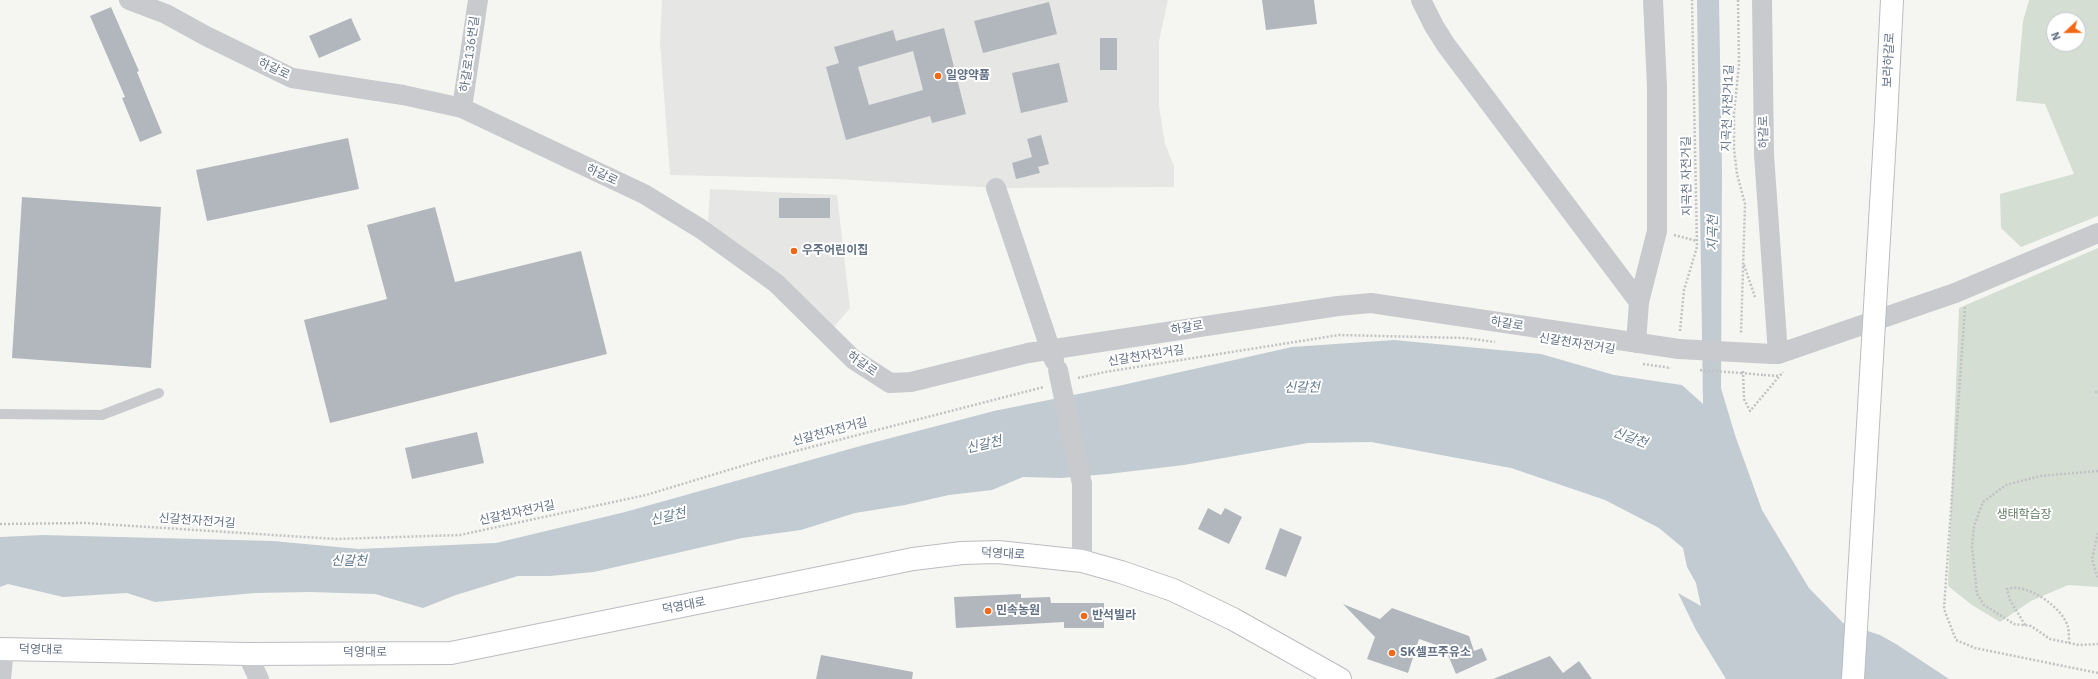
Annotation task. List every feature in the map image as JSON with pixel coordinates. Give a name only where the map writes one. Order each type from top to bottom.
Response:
[{"type":"main road","name":"보라하갈로","points":[[1853,679],[1892,0]]},
{"type":"main road","name":"덕영대로","points":[[2,649],[247,654],[451,653],[913,559],[962,553],[998,552],[1082,561],[1121,572],[1173,590],[1233,619],[1340,679]]},
{"type":"street","name":"하갈로","points":[[129,0],[166,14],[206,36],[292,78],[403,95],[462,108],[644,194],[701,229],[776,283],[853,359],[890,383],[911,382],[1048,340],[1372,303],[1679,349],[1775,354],[1764,155],[1762,0]]},
{"type":"street","name":"하갈로136번길","points":[[462,108],[478,0]]},
{"type":"street","points":[[1421,0],[1434,26],[1446,45],[1639,302]]},
{"type":"street","points":[[1636,343],[1639,302],[1657,231],[1657,87],[1653,0]]},
{"type":"street","points":[[996,188],[1061,378],[1082,484],[1082,561]]},
{"type":"street","points":[[1775,354],[1955,293],[2098,233]]},
{"type":"street","points":[[1,679],[2,649]]},
{"type":"street","points":[[247,654],[260,679]]},
{"type":"lane","points":[[0,414],[102,415],[159,392]]},
{"type":"path","name":"지곡천 자전거길","points":[[1679,349],[1684,290],[1697,247],[1692,0]]},
{"type":"path","name":"지곡천 자전거1길","points":[[1738,0],[1739,64],[1734,113],[1734,149],[1737,174],[1745,204],[1743,263]]},
{"type":"path","points":[[1657,231],[1697,241]]},
{"type":"path","points":[[1966,301],[1944,609],[1956,640],[1974,648],[2098,674]]},
{"type":"path","name":"신갈천자전거길","points":[[0,524],[86,523],[336,539],[460,535],[646,495],[772,457],[1061,378],[1339,335],[1464,338],[1502,343]]},
{"type":"path","points":[[1641,364],[1664,368]]},
{"type":"path","points":[[1741,373],[1779,376],[1750,411]]},
{"type":"path","points":[[2098,471],[2040,476],[2006,485],[1983,502],[1974,526],[1972,547],[1977,594],[1984,605],[2014,624],[2031,626],[2050,639],[2079,645],[2098,644]]},
{"type":"path","points":[[2098,532],[2092,559],[2098,579]]},
{"type":"path","points":[[2025,625],[2010,600],[2007,589],[2013,587],[2031,591],[2051,604],[2059,612],[2068,627],[2069,643]]},
{"type":"shaded area","name":"일양약품","points":[[662,0],[1168,0],[1159,41],[1159,106],[1165,144],[1174,166],[1174,187],[996,188],[835,179],[670,175],[660,42]]},
{"type":"shaded area","name":"우주어린이집","points":[[710,189],[837,195],[850,308],[832,329],[708,225]]},
{"type":"green space","points":[[2029,0],[2098,0],[2098,216],[2021,247],[2001,228],[2000,194],[2074,174],[2045,104],[2016,101],[2023,21]]},
{"type":"green space","name":"생태학습장","points":[[2098,248],[2098,587],[2068,585],[2031,601],[2000,622],[1972,605],[1948,586],[1959,308]]},
{"type":"water","points":[[1697,0],[1719,0],[1722,170],[1721,388],[1735,435],[1762,510],[1809,588],[1843,623],[1880,635],[1949,679],[1726,679],[1696,630],[1678,593],[1701,606],[1696,583],[1687,567],[1683,548],[1659,528],[1605,500],[1511,468],[1371,442],[1308,443],[1184,465],[1108,474],[1061,478],[1023,477],[992,490],[949,495],[905,505],[855,513],[801,530],[742,538],[594,572],[550,576],[518,576],[456,595],[423,608],[375,594],[310,592],[255,593],[155,602],[127,593],[63,597],[8,584],[0,587],[0,537],[43,535],[273,541],[359,549],[496,543],[625,512],[864,445],[994,411],[1118,386],[1292,347],[1394,340],[1541,354],[1614,375],[1682,385],[1703,404]]},
{"type":"building","points":[[1262,0],[1314,0],[1317,24],[1266,30]]},
{"type":"building","points":[[1049,2],[1057,34],[983,53],[974,21]]},
{"type":"building","points":[[111,7],[139,71],[137,72],[162,133],[140,142],[122,98],[125,97],[90,16]]},
{"type":"building","points":[[351,18],[361,40],[319,58],[309,36]]},
{"type":"building","points":[[944,28],[966,114],[932,123],[930,116],[846,140],[826,67],[839,63],[834,47],[893,30],[896,41]],"holes":[[[913,51],[923,90],[869,105],[858,67]]]},
{"type":"building","points":[[1100,38],[1117,38],[1117,70],[1100,70]]},
{"type":"building","points":[[1059,63],[1068,102],[1021,113],[1012,73]]},
{"type":"building","points":[[1041,135],[1049,164],[1038,167],[1040,173],[1016,179],[1012,163],[1032,157],[1027,139]]},
{"type":"building","points":[[348,138],[359,189],[207,221],[196,170]]},
{"type":"building","points":[[22,197],[161,207],[151,368],[12,358]]},
{"type":"building","points":[[779,198],[830,198],[830,218],[779,218]]},
{"type":"building","points":[[435,207],[455,282],[581,251],[607,354],[330,423],[304,320],[387,299],[367,225]]},
{"type":"building","points":[[477,432],[484,463],[412,479],[405,448]]},
{"type":"building","points":[[1208,508],[1221,515],[1225,508],[1242,517],[1229,544],[1198,529]]},
{"type":"building","points":[[1280,528],[1302,537],[1286,577],[1265,569]]},
{"type":"building","points":[[1021,594],[1021,598],[1050,597],[1051,603],[1104,603],[1104,628],[1064,628],[1064,622],[956,628],[954,597]]},
{"type":"building","points":[[1343,604],[1380,619],[1392,608],[1469,636],[1474,651],[1482,648],[1487,660],[1456,674],[1445,648],[1419,639],[1408,673],[1367,659],[1375,637]]},
{"type":"building","points":[[821,655],[913,672],[912,679],[816,679]]},
{"type":"building","points":[[1550,656],[1563,673],[1579,661],[1592,679],[1493,679]]},
{"type":"place","name":"일양약품","points":[[938,76]]},
{"type":"place","name":"우주어린이집","points":[[794,251]]},
{"type":"place","name":"민속농원","points":[[988,611]]},
{"type":"place","name":"반석빌라","points":[[1084,616]]},
{"type":"place","name":"SK셀프주유소","points":[[1392,653]]},
{"type":"water label","name":"지곡천","points":[[1713,233]]},
{"type":"water label","name":"신갈천","points":[[1302,388]]},
{"type":"water label","name":"신갈천","points":[[1630,438]]},
{"type":"water label","name":"신갈천","points":[[984,445]]},
{"type":"water label","name":"신갈천","points":[[668,517]]},
{"type":"water label","name":"신갈천","points":[[349,561]]}]
